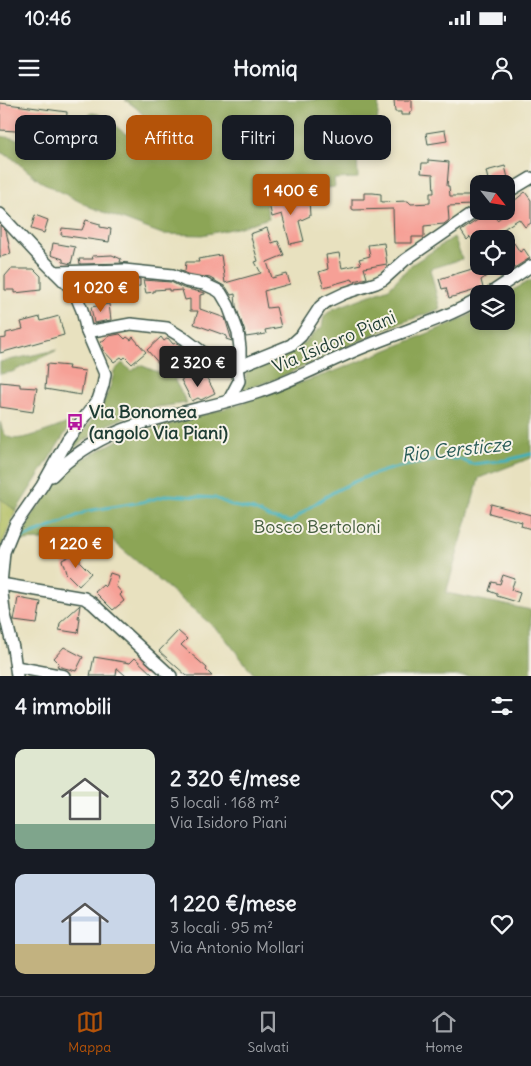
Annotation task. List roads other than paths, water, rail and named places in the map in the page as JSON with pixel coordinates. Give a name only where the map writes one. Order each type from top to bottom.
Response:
[{"type":"street","points":[[515,188],[531,178]]},
{"type":"street","points":[[0,214],[74,291],[78,298],[87,332],[104,370],[103,385],[95,405],[68,439],[42,486],[15,525],[8,540],[1,568],[4,611],[17,672],[64,676]]},
{"type":"street","points":[[87,332],[131,324],[167,328],[218,364],[225,367],[237,366],[291,344],[301,336],[326,302],[384,279],[405,260],[470,215]]},
{"type":"street","points":[[502,285],[531,266]]},
{"type":"street","points":[[55,272],[124,270],[173,275],[186,281],[204,284],[221,293],[231,311],[238,332],[240,348],[237,366],[239,381],[229,400]]},
{"type":"street","name":"Via Isidoro Piani","points":[[42,486],[82,450],[106,436],[146,421],[269,389],[364,347],[451,314],[470,304]]},
{"type":"street","points":[[1,584],[84,598],[92,603],[171,676]]},
{"type":"waterway","name":"Rio Cersticze","points":[[19,539],[87,511],[142,502],[169,495],[215,498],[233,506],[254,510],[271,518],[291,522],[335,491],[368,476],[402,466],[444,459],[459,459],[473,464],[507,460],[531,454]]},
{"type":"place","name":"Via Bonomea (angolo Via Piani)","points":[[75,422]]},
{"type":"park label","name":"Bosco Bertoloni","points":[[317,527]]}]
